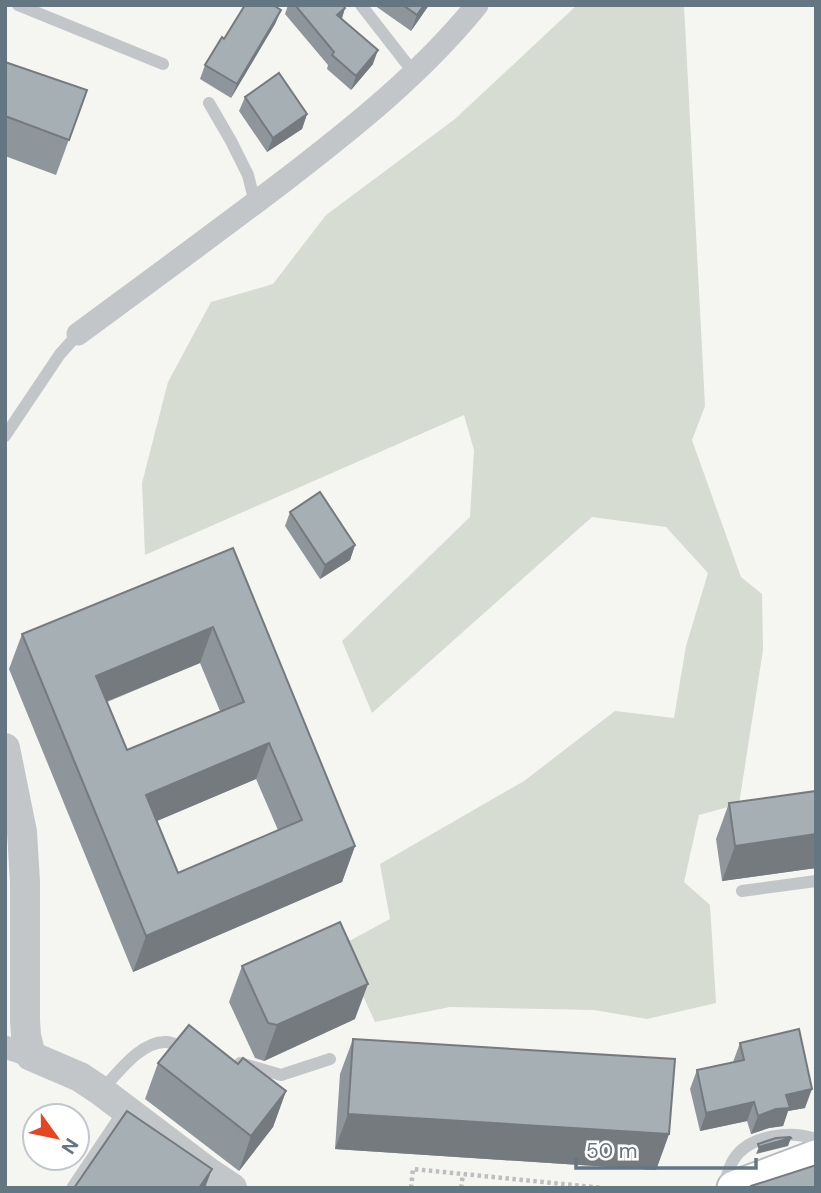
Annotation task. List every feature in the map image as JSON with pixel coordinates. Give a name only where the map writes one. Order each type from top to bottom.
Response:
[{"type":"main road","points":[[734,1188],[816,1157]]},
{"type":"street","points":[[78,334],[337,141],[444,44],[477,5]]},
{"type":"street","points":[[5,748],[22,832],[26,882],[26,1036],[18,1051],[80,1077],[232,1188]]},
{"type":"lane","points":[[18,5],[163,64]]},
{"type":"lane","points":[[361,5],[414,73]]},
{"type":"lane","points":[[209,103],[248,175],[255,204]]},
{"type":"lane","points":[[5,436],[60,354],[78,334]]},
{"type":"lane","points":[[742,891],[816,881]]},
{"type":"lane","points":[[101,1091],[132,1057],[150,1045],[166,1042],[196,1051]]},
{"type":"lane","points":[[232,1061],[281,1075],[330,1059]]},
{"type":"lane","points":[[72,1188],[125,1109]]},
{"type":"lane","points":[[723,1188],[734,1158],[753,1141],[785,1134],[816,1139]]},
{"type":"path","points":[[411,1188],[413,1169],[603,1188]]},
{"type":"path","points":[[461,1188],[463,1174]]},
{"type":"shaded area","points":[[577,5],[684,5],[705,406],[692,440],[741,577],[762,594],[763,650],[739,804],[699,815],[684,882],[710,905],[716,1003],[647,1019],[594,1010],[450,1007],[375,1022],[340,946],[390,919],[380,864],[524,781],[615,711],[674,718],[686,646],[708,573],[666,527],[592,517],[372,713],[342,641],[470,517],[474,450],[464,415],[145,555],[142,483],[168,382],[211,302],[273,284],[326,215],[455,119]]},
{"type":"building","points":[[245,5],[273,5],[281,10],[237,84],[205,65]]},
{"type":"building","points":[[295,5],[343,5],[345,8],[337,15],[378,50],[356,76],[332,55],[334,52]]},
{"type":"building","points":[[403,5],[424,5],[417,15]]},
{"type":"building","points":[[5,62],[87,90],[69,140],[5,116]]},
{"type":"building","points":[[279,73],[307,114],[273,138],[245,97]]},
{"type":"building","points":[[320,492],[355,545],[325,565],[290,512]]},
{"type":"building","points":[[233,548],[355,846],[146,936],[22,634]],"holes":[[[213,627],[244,702],[127,750],[96,676]],[[269,743],[302,820],[178,873],[146,795]]]},
{"type":"building","points":[[816,791],[816,834],[735,846],[729,803]]},
{"type":"building","points":[[340,922],[368,984],[277,1025],[268,1023],[242,966]]},
{"type":"building","points":[[189,1025],[238,1064],[243,1058],[286,1091],[251,1136],[158,1063]]},
{"type":"building","points":[[799,1029],[812,1089],[786,1095],[790,1108],[776,1109],[758,1116],[754,1102],[706,1113],[697,1070],[744,1060],[740,1043]]},
{"type":"building","points":[[353,1039],[675,1059],[669,1134],[348,1114]]},
{"type":"building","points":[[127,1111],[212,1169],[199,1188],[74,1188],[85,1172],[91,1172],[91,1163]]},
{"type":"building","points":[[790,1137],[759,1147],[758,1144],[776,1138]]},
{"type":"building","points":[[816,1165],[816,1188],[749,1188],[751,1186]]}]
